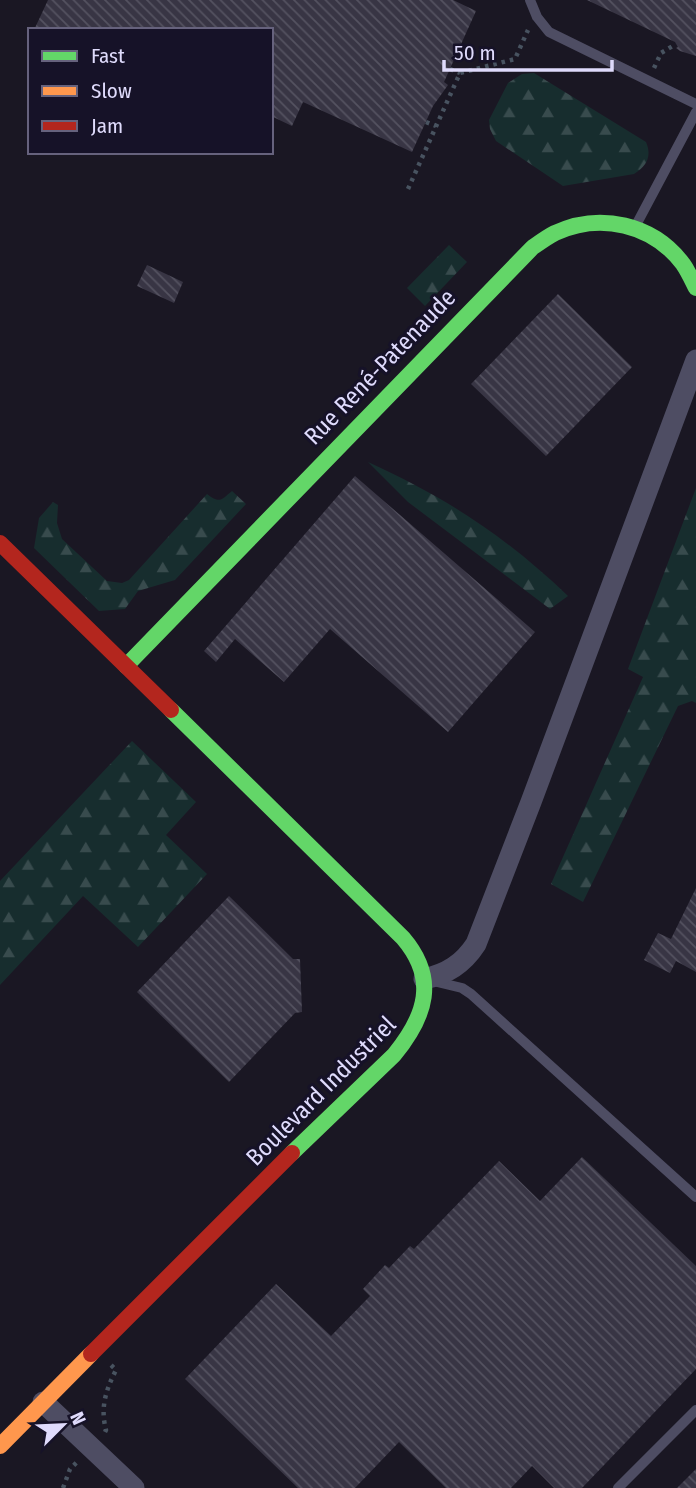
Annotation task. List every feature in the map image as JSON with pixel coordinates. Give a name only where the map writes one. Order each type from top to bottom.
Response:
[{"type":"street","name":"Rue René-Patenaude","points":[[126,666],[532,248],[559,230],[580,223],[602,221],[635,227],[652,235],[680,259],[696,288]]},
{"type":"street","points":[[424,979],[459,964],[476,944],[696,359]]},
{"type":"street","name":"Boulevard Industriel","points":[[0,543],[407,943],[421,966],[424,979],[424,1000],[419,1020],[410,1037],[394,1055],[242,1202],[0,1446]]},
{"type":"street","points":[[43,1402],[134,1488]]},
{"type":"lane","points":[[530,0],[540,22],[549,32],[696,104]]},
{"type":"lane","points":[[635,227],[696,112]]},
{"type":"lane","points":[[424,979],[462,988],[471,994],[696,1197]]},
{"type":"lane","points":[[618,1488],[696,1410]]},
{"type":"path","points":[[450,69],[460,74],[515,59],[530,27],[540,22]]},
{"type":"path","points":[[648,81],[661,53],[676,44]]},
{"type":"path","points":[[408,189],[460,74]]},
{"type":"path","points":[[426,122],[436,127]]},
{"type":"path","points":[[106,1430],[103,1409],[108,1386],[116,1370]]},
{"type":"path","points":[[63,1488],[71,1469]]},
{"type":"green space","points":[[534,73],[646,142],[648,156],[642,168],[634,174],[563,186],[496,141],[489,120],[508,83],[522,74]]},
{"type":"green space","points":[[449,245],[467,262],[425,306],[407,288]]},
{"type":"green space","points":[[368,462],[424,490],[474,520],[545,574],[568,596],[550,609],[408,502]]},
{"type":"green space","points":[[696,488],[696,703],[692,701],[678,706],[583,902],[551,884],[643,677],[628,669]]},
{"type":"green space","points":[[232,491],[246,504],[175,580],[138,591],[125,609],[99,611],[34,548],[39,518],[53,502],[58,505],[57,523],[62,539],[107,581],[122,583],[129,580],[207,494],[220,500]]},
{"type":"green space","points":[[132,741],[196,802],[166,835],[207,874],[138,947],[83,896],[0,985],[0,881]]},
{"type":"building","points":[[48,0],[453,0],[476,11],[444,82],[448,85],[433,106],[412,152],[303,102],[292,126],[273,117],[273,28],[35,28]]},
{"type":"building","points":[[587,0],[696,0],[696,56],[680,51],[675,42]]},
{"type":"building","points":[[147,265],[183,282],[174,303],[137,286]]},
{"type":"building","points":[[558,294],[632,367],[546,456],[471,384]]},
{"type":"building","points":[[355,476],[535,632],[448,732],[330,629],[284,682],[235,639],[216,662],[204,651]]},
{"type":"building","points":[[696,888],[696,972],[676,961],[670,973],[644,960],[658,933],[671,939]]},
{"type":"building","points":[[229,896],[293,959],[300,959],[302,1012],[295,1013],[229,1082],[137,992]]},
{"type":"building","points":[[582,1157],[696,1266],[696,1369],[582,1488],[554,1488],[532,1466],[511,1488],[446,1488],[399,1442],[355,1488],[298,1488],[185,1379],[276,1284],[331,1336],[370,1296],[363,1289],[385,1265],[389,1268],[410,1246],[414,1249],[499,1161],[540,1201]]},
{"type":"building","points":[[696,1469],[696,1488],[677,1488]]},
{"type":"traffic: fast","points":[[126,666],[532,248],[543,240],[555,233],[590,223],[607,223],[641,231],[671,250],[685,267],[696,288]]},
{"type":"traffic: fast","points":[[171,710],[403,938],[421,968],[424,997],[414,1026],[405,1040],[394,1055],[292,1153]]},
{"type":"traffic: slow","points":[[0,1446],[91,1354]]},
{"type":"traffic: jam","points":[[0,543],[171,710]]},
{"type":"traffic: jam","points":[[91,1354],[292,1153]]}]
